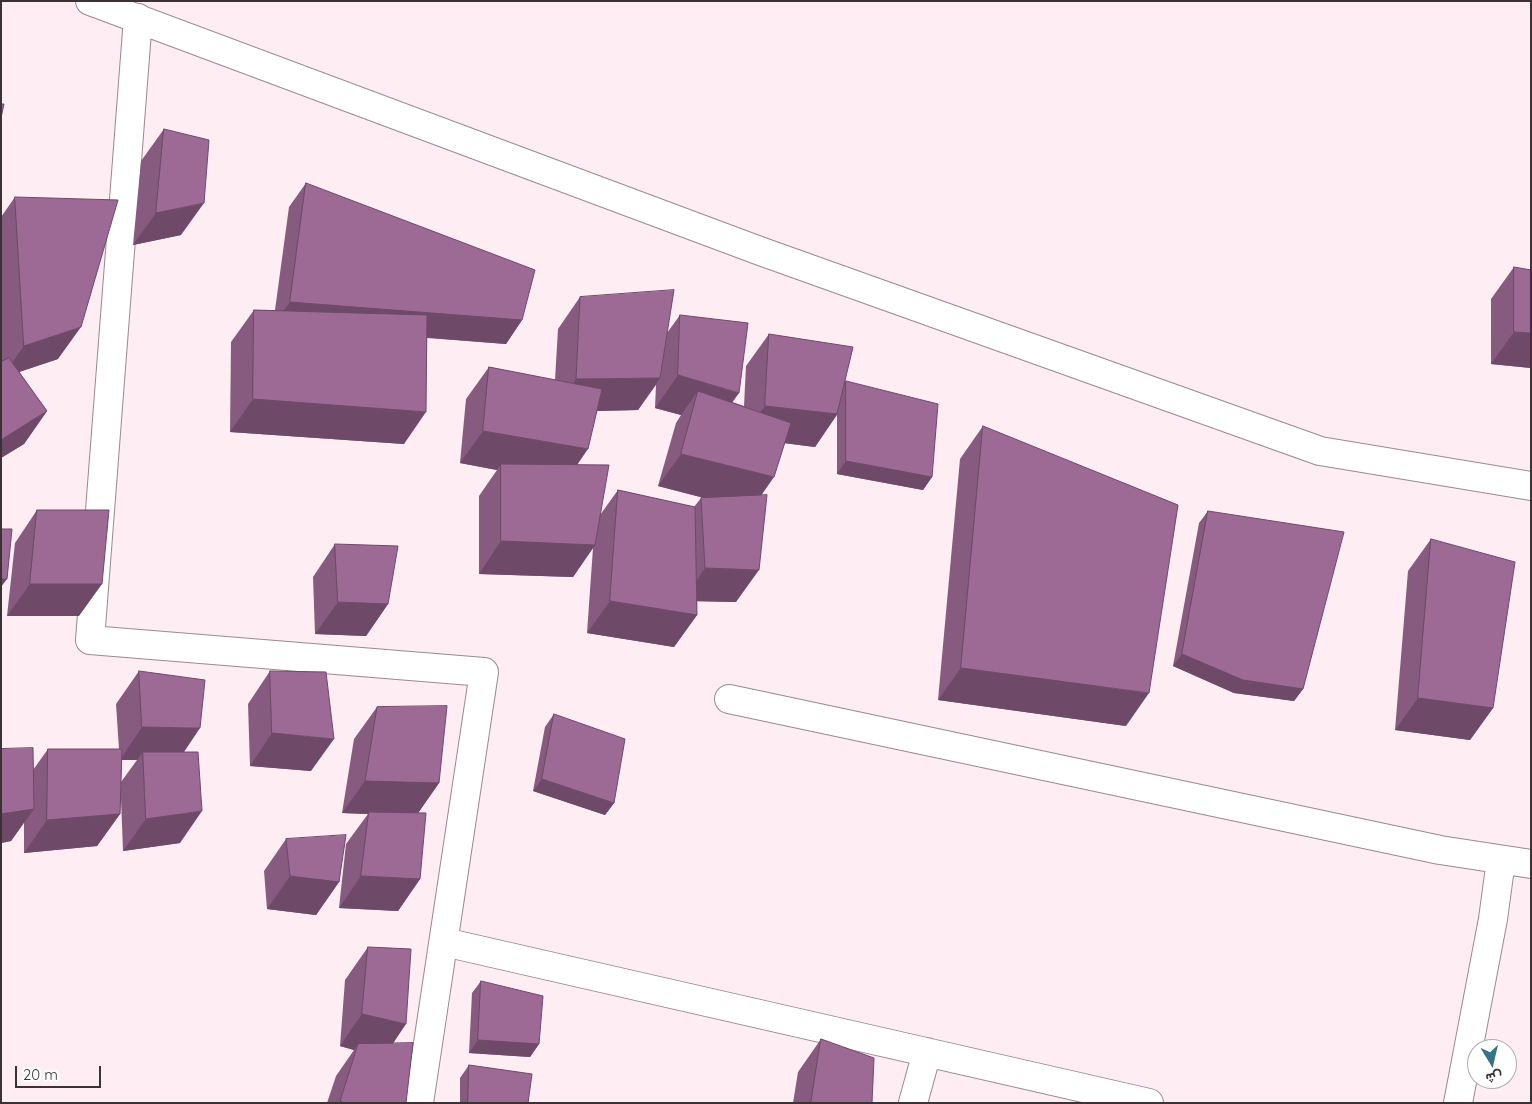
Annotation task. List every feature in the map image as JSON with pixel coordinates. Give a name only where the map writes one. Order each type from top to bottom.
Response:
[{"type":"street","points":[[90,1],[760,251],[1320,451],[1531,486]]},
{"type":"street","points":[[138,18],[90,640],[484,672],[419,1103]]},
{"type":"street","points":[[729,699],[1440,850],[1531,864]]},
{"type":"street","points":[[1458,1103],[1493,919],[1501,860]]},
{"type":"street","points":[[444,942],[1149,1103]]},
{"type":"street","points":[[913,1103],[927,1052]]},
{"type":"building","points":[[1,104],[4,104],[1,118]]},
{"type":"building","points":[[164,129],[209,140],[204,203],[156,213]]},
{"type":"building","points":[[306,183],[535,270],[522,320],[290,302]]},
{"type":"building","points":[[15,197],[118,200],[81,327],[24,346]]},
{"type":"building","points":[[1514,267],[1531,270],[1531,333],[1514,332]]},
{"type":"building","points":[[674,290],[660,378],[576,379],[580,297]]},
{"type":"building","points":[[254,310],[427,315],[426,412],[253,399]]},
{"type":"building","points":[[680,315],[748,323],[739,393],[678,375]]},
{"type":"building","points":[[769,334],[853,347],[837,414],[765,406]]},
{"type":"building","points":[[9,358],[47,411],[1,440],[1,362]]},
{"type":"building","points":[[489,367],[602,389],[588,449],[483,431]]},
{"type":"building","points":[[846,381],[938,404],[932,477],[846,461]]},
{"type":"building","points":[[698,391],[791,423],[774,477],[681,454]]},
{"type":"building","points":[[983,426],[1178,505],[1149,693],[961,668]]},
{"type":"building","points":[[501,464],[609,465],[595,545],[501,541]]},
{"type":"building","points":[[618,490],[695,507],[697,615],[610,601]]},
{"type":"building","points":[[767,495],[759,570],[705,568],[701,498]]},
{"type":"building","points":[[37,510],[109,510],[102,584],[30,584]]},
{"type":"building","points":[[1208,511],[1344,532],[1303,689],[1243,680],[1182,654]]},
{"type":"building","points":[[1,529],[12,529],[7,579],[1,579]]},
{"type":"building","points":[[1431,539],[1515,562],[1493,708],[1418,698]]},
{"type":"building","points":[[335,544],[398,546],[388,604],[338,602]]},
{"type":"building","points":[[139,671],[205,680],[200,728],[142,727]]},
{"type":"building","points":[[270,671],[326,672],[334,739],[272,733]]},
{"type":"building","points":[[447,706],[439,783],[365,781],[377,707]]},
{"type":"building","points":[[554,714],[625,739],[614,803],[542,779]]},
{"type":"building","points":[[33,748],[34,809],[1,814],[1,749]]},
{"type":"building","points":[[48,749],[122,749],[120,814],[47,820]]},
{"type":"building","points":[[143,752],[198,752],[202,811],[146,819]]},
{"type":"building","points":[[369,812],[426,813],[420,879],[361,876]]},
{"type":"building","points":[[346,835],[339,882],[290,876],[286,839]]},
{"type":"building","points":[[368,947],[411,949],[406,1024],[362,1014]]},
{"type":"building","points":[[481,981],[543,996],[539,1044],[478,1040]]},
{"type":"building","points":[[821,1039],[874,1058],[872,1103],[811,1103]]},
{"type":"building","points":[[413,1043],[406,1103],[344,1103],[340,1101],[358,1044]]},
{"type":"building","points":[[469,1065],[532,1074],[528,1103],[468,1103]]}]
